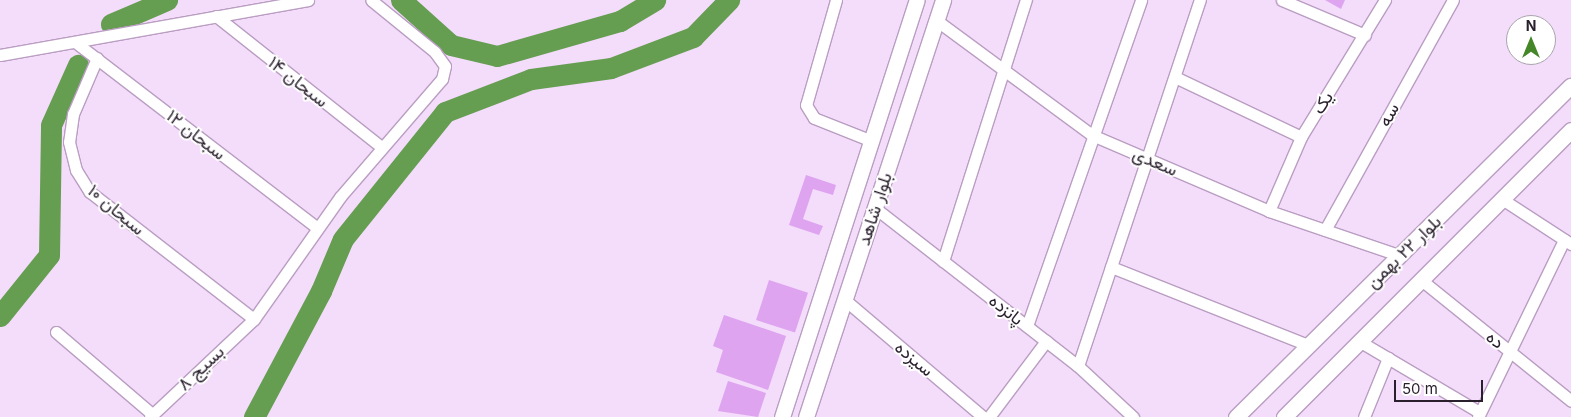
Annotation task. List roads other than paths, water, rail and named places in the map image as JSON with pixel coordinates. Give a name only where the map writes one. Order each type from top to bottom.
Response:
[{"type":"main road","name":"بلوار شاهد","points":[[782,417],[917,0]]},
{"type":"main road","name":"بلوار شاهد","points":[[806,417],[943,0]]},
{"type":"main road","name":"بلوار ۲۲ بهمن","points":[[1236,417],[1571,86]]},
{"type":"main road","name":"بلوار ۲۲ بهمن","points":[[1284,417],[1420,279],[1505,202],[1571,130]]},
{"type":"main road","points":[[834,256],[857,262]]},
{"type":"street","points":[[0,55],[302,0]]},
{"type":"street","name":"بسیج ۸","points":[[151,416],[254,319],[317,228],[381,147],[442,79],[445,66],[435,52],[371,0]]},
{"type":"street","points":[[836,0],[806,105],[814,118],[872,141]]},
{"type":"street","points":[[943,261],[1026,0]]},
{"type":"street","points":[[1027,326],[1092,135],[1141,0]]},
{"type":"street","points":[[1078,366],[1112,267],[1146,158],[1177,78],[1200,0]]},
{"type":"street","points":[[1282,0],[1365,35]]},
{"type":"street","name":"یک","points":[[1269,211],[1302,137],[1385,0]]},
{"type":"street","name":"سه","points":[[1324,230],[1453,0]]},
{"type":"street","name":"سبحان ۱۴","points":[[216,16],[381,147]]},
{"type":"street","name":"سعدی","points":[[936,20],[1092,135],[1269,211],[1401,256]]},
{"type":"street","name":"سبحان ۱۲","points":[[75,42],[317,228]]},
{"type":"street","name":"سبحان ۱۰","points":[[97,58],[73,114],[69,142],[76,170],[90,192],[254,319]]},
{"type":"street","points":[[1177,78],[1302,137]]},
{"type":"street","points":[[1359,341],[1479,415],[1509,352],[1568,242],[1505,202]]},
{"type":"street","name":"پانزده","points":[[875,208],[1078,366],[1133,417]]},
{"type":"street","points":[[1112,267],[1308,345]]},
{"type":"street","name":"ده","points":[[1420,279],[1571,401]]},
{"type":"street","name":"سیزده","points":[[845,300],[983,417]]},
{"type":"street","points":[[56,332],[151,416]]},
{"type":"street","points":[[989,417],[1046,341]]},
{"type":"street","points":[[1364,417],[1388,358]]},
{"type":"waterway","points":[[111,24],[167,0]]},
{"type":"waterway","points":[[401,0],[451,45],[497,56],[620,21],[655,0]]},
{"type":"waterway","points":[[254,417],[321,291],[343,239],[445,112],[531,79],[611,68],[693,37],[729,0]]},
{"type":"waterway","points":[[0,316],[49,255],[51,125],[78,65]]}]
